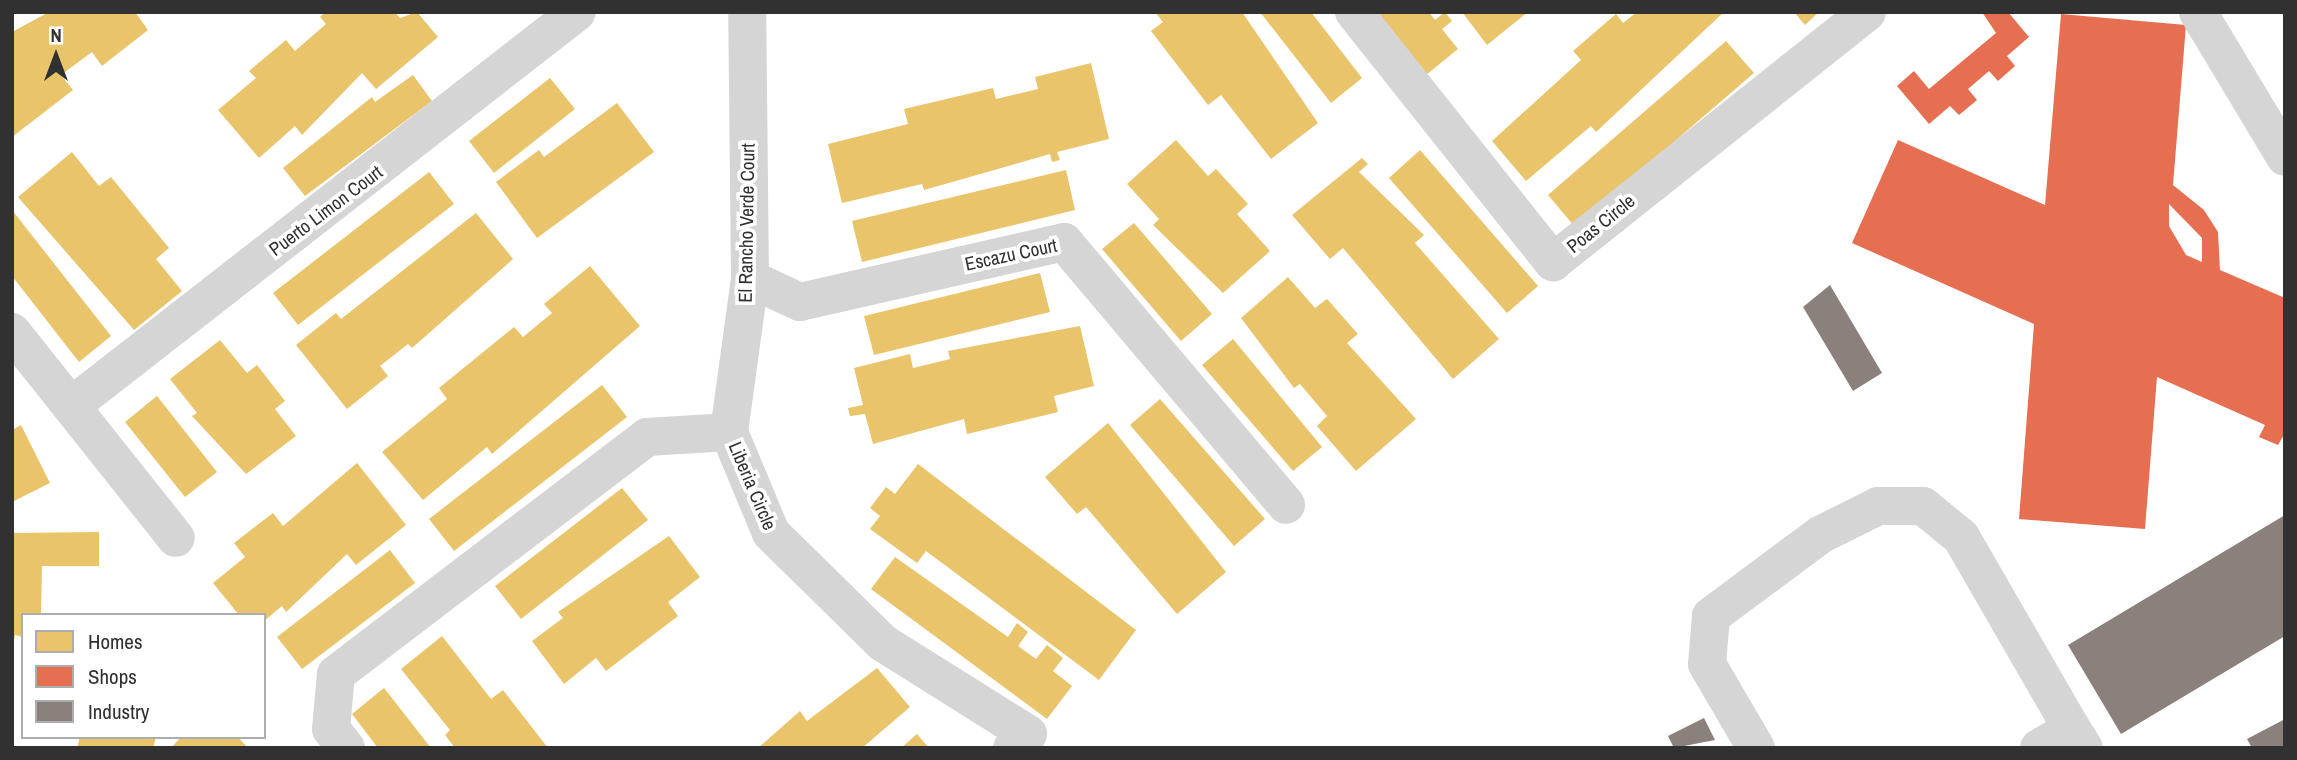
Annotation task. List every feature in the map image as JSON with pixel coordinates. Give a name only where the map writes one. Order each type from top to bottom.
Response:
[{"type":"lane","name":"Puerto Limon Court","points":[[71,406],[577,12]]},
{"type":"lane","name":"El Rancho Verde Court","points":[[729,432],[750,279],[747,12]]},
{"type":"lane","name":"Poas Circle","points":[[1354,12],[1553,262],[1867,12]]},
{"type":"lane","points":[[2198,12],[2285,157]]},
{"type":"lane","name":"Escazu Court","points":[[750,279],[800,302],[1064,242],[1286,505]]},
{"type":"lane","points":[[12,332],[176,538]]},
{"type":"lane","name":"Liberia Circle","points":[[346,748],[331,729],[336,674],[647,437],[729,432],[771,533],[883,643],[1028,734],[1012,748]]},
{"type":"lane","points":[[1756,748],[1707,664],[1711,616],[1820,535],[1878,506],[1923,506],[1961,537],[2078,738],[2039,748]]},
{"type":"building: Homes","points":[[49,12],[135,12],[148,30],[102,66],[92,52],[61,75],[73,90],[12,137],[12,32]]},
{"type":"building: Homes","points":[[325,12],[395,12],[400,18],[417,12],[438,37],[376,89],[362,73],[302,135],[295,126],[259,158],[218,110],[256,78],[249,71],[286,40],[295,51],[326,24],[320,17]]},
{"type":"building: Homes","points":[[1155,12],[1242,12],[1318,123],[1271,159],[1221,95],[1208,105],[1151,31],[1163,22]]},
{"type":"building: Homes","points":[[1260,12],[1311,12],[1362,78],[1331,103]]},
{"type":"building: Homes","points":[[1377,12],[1429,12],[1435,20],[1445,12],[1452,21],[1442,29],[1458,49],[1426,75]]},
{"type":"building: Homes","points":[[1462,12],[1528,12],[1487,45]]},
{"type":"building: Homes","points":[[1637,12],[1724,12],[1596,132],[1591,126],[1526,181],[1492,141],[1581,60],[1573,51],[1616,14],[1623,23]]},
{"type":"building: Homes","points":[[1794,12],[1819,12],[1805,25]]},
{"type":"building: Homes","points":[[1726,41],[1754,73],[1575,227],[1548,195]]},
{"type":"building: Homes","points":[[1091,63],[1109,139],[1057,152],[1060,160],[1052,162],[1050,154],[924,190],[922,184],[842,203],[828,144],[908,124],[904,109],[993,88],[996,99],[1038,89],[1035,77]]},
{"type":"building: Homes","points":[[413,75],[432,101],[305,196],[283,168],[372,97],[375,102]]},
{"type":"building: Homes","points":[[550,78],[575,109],[494,173],[469,141]]},
{"type":"building: Homes","points":[[617,103],[654,152],[537,238],[496,182],[539,150],[544,157]]},
{"type":"building: Homes","points":[[1176,140],[1208,176],[1216,169],[1248,204],[1237,214],[1270,251],[1223,293],[1153,225],[1159,219],[1127,184]]},
{"type":"building: Homes","points":[[1420,150],[1538,286],[1507,313],[1389,178]]},
{"type":"building: Homes","points":[[72,152],[99,186],[111,177],[169,248],[156,259],[182,291],[134,330],[18,197]]},
{"type":"building: Homes","points":[[1362,158],[1368,164],[1359,172],[1424,235],[1415,243],[1499,339],[1453,379],[1343,248],[1330,259],[1292,215]]},
{"type":"building: Homes","points":[[1066,170],[1075,210],[862,262],[852,221]]},
{"type":"building: Homes","points":[[429,172],[454,204],[298,325],[273,293]]},
{"type":"building: Homes","points":[[12,210],[111,336],[79,362],[12,276]]},
{"type":"building: Homes","points":[[476,213],[513,259],[412,348],[408,344],[380,366],[388,376],[347,409],[296,345],[336,313],[341,319]]},
{"type":"building: Homes","points":[[1134,223],[1212,314],[1181,341],[1102,249]]},
{"type":"building: Homes","points":[[590,266],[640,326],[492,454],[487,447],[423,500],[382,452],[447,399],[439,388],[514,327],[523,337],[552,313],[544,304]]},
{"type":"building: Homes","points":[[1040,273],[1050,312],[874,355],[864,316]]},
{"type":"building: Homes","points":[[1288,277],[1315,308],[1327,299],[1358,334],[1347,343],[1416,419],[1356,471],[1317,426],[1327,416],[1300,384],[1294,388],[1241,318]]},
{"type":"building: Homes","points":[[1080,326],[1094,386],[1054,396],[1058,412],[967,434],[964,419],[873,444],[865,414],[850,416],[848,408],[863,405],[854,368],[910,354],[913,368],[950,359],[948,351]]},
{"type":"building: Homes","points":[[1233,339],[1322,447],[1293,471],[1202,365]]},
{"type":"building: Homes","points":[[220,340],[247,373],[257,365],[285,401],[275,409],[296,436],[246,474],[192,416],[197,413],[170,379]]},
{"type":"building: Homes","points":[[602,385],[627,417],[454,551],[429,519]]},
{"type":"building: Homes","points":[[157,396],[217,472],[185,497],[125,422]]},
{"type":"building: Homes","points":[[1160,399],[1265,519],[1234,546],[1130,425]]},
{"type":"building: Homes","points":[[1108,423],[1226,572],[1177,614],[1086,507],[1077,514],[1045,477]]},
{"type":"building: Homes","points":[[21,425],[50,483],[12,502],[12,430]]},
{"type":"building: Homes","points":[[357,463],[406,525],[356,565],[347,554],[286,612],[282,606],[266,619],[266,613],[237,613],[213,583],[245,557],[234,543],[273,513],[283,526]]},
{"type":"building: Homes","points":[[918,464],[1136,630],[1099,680],[926,551],[917,563],[870,529],[880,516],[870,508],[886,487],[895,494]]},
{"type":"building: Homes","points":[[622,488],[648,520],[521,619],[495,586]]},
{"type":"building: Homes","points":[[99,532],[99,566],[42,566],[41,613],[21,613],[21,636],[15,635],[12,650],[12,533]]},
{"type":"building: Homes","points":[[669,536],[700,577],[668,602],[678,616],[606,671],[596,658],[564,684],[532,641],[563,618],[558,612]]},
{"type":"building: Homes","points":[[390,550],[415,583],[302,669],[277,637]]},
{"type":"building: Homes","points":[[895,557],[1008,637],[1017,623],[1028,632],[1018,646],[1036,659],[1047,645],[1063,658],[1053,671],[1072,686],[1047,719],[871,589]]},
{"type":"building: Homes","points":[[442,636],[491,699],[503,690],[548,748],[455,748],[445,735],[450,730],[401,669]]},
{"type":"building: Homes","points":[[877,668],[910,707],[862,748],[758,748],[800,711],[807,721]]},
{"type":"building: Homes","points":[[384,688],[431,748],[378,748],[352,714]]},
{"type":"building: Homes","points":[[917,734],[929,748],[901,748]]},
{"type":"building: Homes","points":[[79,739],[155,739],[153,748],[77,748]]},
{"type":"building: Homes","points":[[179,739],[240,739],[248,748],[171,748]]},
{"type":"building: Shops","points":[[1982,12],[2008,12],[2029,37],[2007,56],[2015,66],[1998,81],[1989,71],[1968,89],[1977,100],[1959,115],[1950,106],[1929,124],[1897,86],[1914,71],[1929,89],[1996,33]]},
{"type":"building: Shops","points":[[2061,14],[2186,25],[2173,185],[2204,210],[2218,232],[2220,270],[2285,298],[2285,433],[2278,445],[2259,437],[2265,425],[2157,377],[2145,529],[2019,519],[2034,324],[1852,243],[1898,140],[2045,205]],"holes":[[[2169,204],[2202,238],[2202,262],[2186,255],[2169,226]]]},
{"type":"building: Industry","points":[[1830,285],[1882,373],[1853,391],[1803,307]]},
{"type":"building: Industry","points":[[2285,515],[2285,636],[2121,734],[2068,645]]},
{"type":"building: Industry","points":[[1704,718],[1715,740],[1674,748],[1668,736]]},
{"type":"building: Industry","points":[[2285,719],[2285,748],[2252,748],[2247,739]]}]
